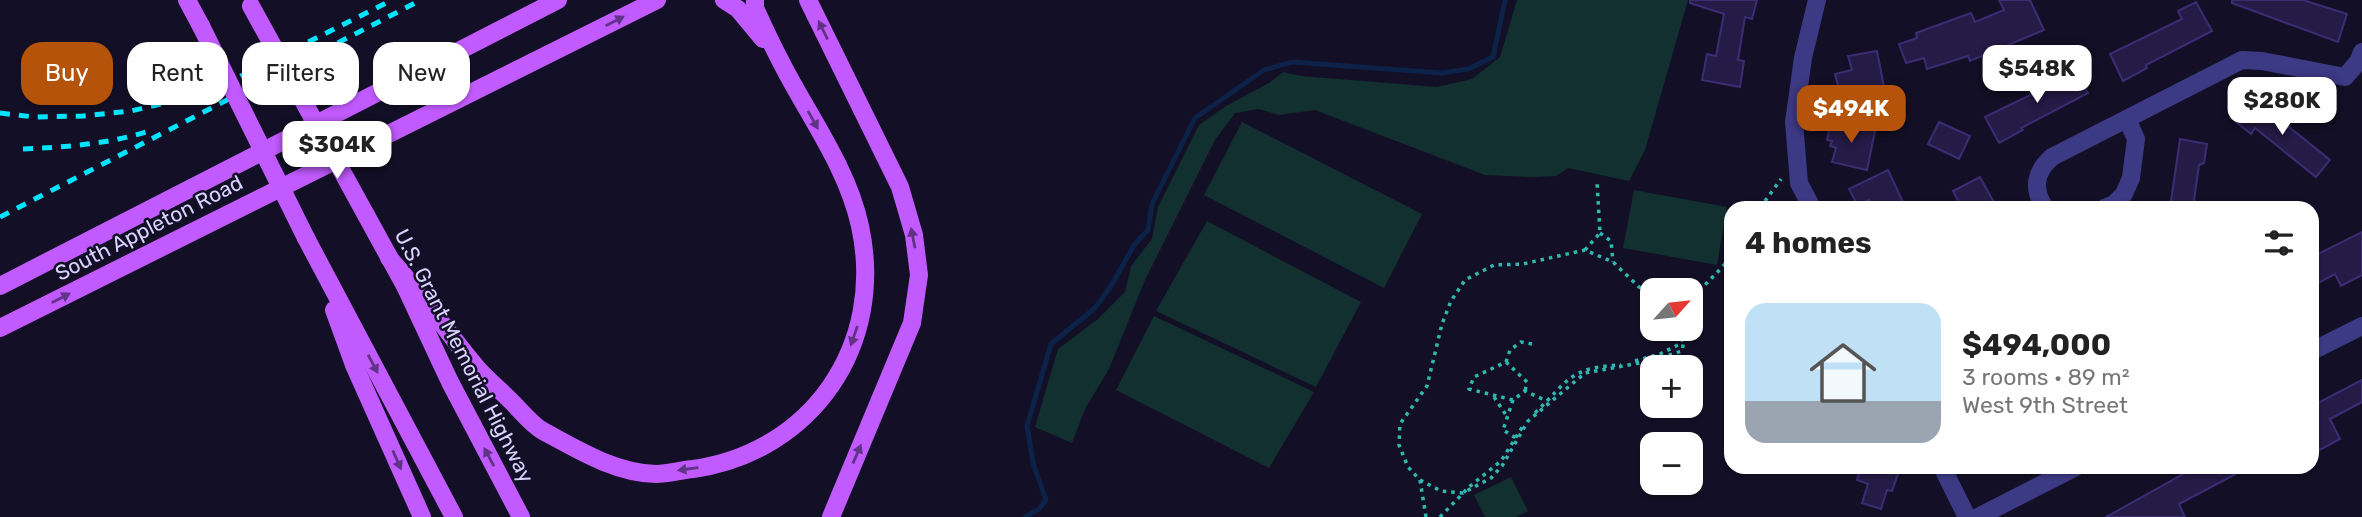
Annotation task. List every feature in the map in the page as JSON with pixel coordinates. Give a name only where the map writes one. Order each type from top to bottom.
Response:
[{"type":"main road","points":[[187,0],[306,238],[454,517]]},
{"type":"main road","name":"South Appleton Road","points":[[0,286],[558,0]]},
{"type":"main road","name":"South Appleton Road","points":[[0,328],[657,0]]},
{"type":"main road","points":[[724,0],[738,9],[780,61]]},
{"type":"main road","points":[[389,258],[479,369],[540,429],[610,466],[656,474],[712,466],[750,454],[784,435],[814,409],[846,360],[858,325],[866,281],[860,226],[839,167],[780,61],[755,8],[755,0]]},
{"type":"main road","points":[[809,0],[900,187],[914,234],[919,275],[912,323],[831,517]]},
{"type":"main road","name":"U.S. Grant Memorial Highway","points":[[249,3],[389,258],[521,517]]},
{"type":"main road","points":[[306,238],[354,365],[422,517]]},
{"type":"street","points":[[1808,201],[1799,183],[1794,122],[1803,58],[1817,0]]},
{"type":"street","points":[[2040,201],[2035,186],[2044,164],[2052,157],[2242,60],[2262,61],[2345,77],[2358,62],[2362,52]]},
{"type":"street","points":[[2117,201],[2124,194],[2131,178],[2136,139],[2127,118]]},
{"type":"street","points":[[2319,348],[2362,326]]},
{"type":"street","points":[[1946,474],[1967,517]]},
{"type":"street","points":[[1978,517],[2062,474]]},
{"type":"path","points":[[1765,201],[1797,158]]},
{"type":"path","points":[[1440,517],[1463,493],[1502,461],[1527,420],[1574,374],[1597,366],[1624,365],[1660,354],[1680,344],[1686,329],[1682,351],[1650,360],[1585,373],[1528,421],[1502,466],[1491,478],[1463,493],[1441,491],[1420,480],[1408,467],[1399,445],[1400,424],[1427,386],[1451,301],[1465,280],[1494,265],[1523,264],[1585,250],[1600,233],[1597,183]]},
{"type":"path","points":[[1600,233],[1611,241],[1613,262]]},
{"type":"path","points":[[1585,250],[1613,262],[1640,287]]},
{"type":"path","points":[[1703,287],[1724,265]]},
{"type":"path","points":[[1513,400],[1469,389],[1474,377],[1506,362],[1510,350],[1521,342],[1532,344]]},
{"type":"path","points":[[1506,362],[1527,382],[1525,391],[1513,400],[1503,430],[1516,438]]},
{"type":"path","points":[[1525,391],[1547,401]]},
{"type":"path","points":[[1493,395],[1506,415]]},
{"type":"path","points":[[1420,480],[1426,517]]},
{"type":"green space","points":[[1517,0],[1688,0],[1645,150],[1629,181],[1568,168],[1556,176],[1485,175],[1315,110],[1279,115],[1259,109],[1235,113],[1215,140],[1145,280],[1109,369],[1085,409],[1072,443],[1035,427],[1058,349],[1098,319],[1125,292],[1131,266],[1152,239],[1158,207],[1199,125],[1283,72],[1301,76],[1437,87],[1472,79],[1500,57]]},
{"type":"green space","points":[[1242,122],[1422,214],[1384,288],[1204,195]]},
{"type":"green space","points":[[1634,190],[1724,206],[1724,224],[1717,265],[1623,248]]},
{"type":"green space","points":[[1207,221],[1361,302],[1316,387],[1156,311]]},
{"type":"green space","points":[[1154,316],[1314,392],[1269,468],[1116,390]]},
{"type":"green space","points":[[1511,477],[1528,511],[1516,517],[1485,517],[1474,495]]},
{"type":"building","points":[[1690,0],[1757,0],[1752,19],[1745,17],[1738,60],[1744,61],[1740,87],[1702,80],[1707,54],[1716,56],[1724,14],[1690,3]]},
{"type":"building","points":[[1999,0],[2030,0],[2044,30],[1970,61],[1968,56],[1927,69],[1924,58],[1906,63],[1899,44],[1917,38],[1916,33],[1971,13],[1975,22],[2004,10]]},
{"type":"building","points":[[2232,0],[2303,0],[2347,14],[2338,42],[2232,3]]},
{"type":"building","points":[[2196,2],[2212,31],[2146,65],[2147,68],[2123,81],[2110,54],[2182,19],[2178,11]]},
{"type":"building","points":[[1877,51],[1884,87],[1841,96],[1835,74],[1852,70],[1848,56]]},
{"type":"building","points":[[2073,65],[2088,93],[2021,128],[2023,130],[1999,143],[1985,117],[2057,82],[2054,75]]},
{"type":"building","points":[[2253,98],[2330,160],[2316,177],[2255,128],[2251,134],[2235,121]]},
{"type":"building","points":[[1831,121],[1875,131],[1867,170],[1832,162],[1836,148],[1830,146],[1832,141],[1827,140]]},
{"type":"building","points":[[1939,122],[1970,136],[1959,159],[1928,144]]},
{"type":"building","points":[[2180,139],[2207,144],[2204,163],[2199,165],[2194,201],[2171,201]]},
{"type":"building","points":[[1888,170],[1903,201],[1855,201],[1849,189]]},
{"type":"building","points":[[1980,177],[1993,201],[1958,201],[1953,191]]},
{"type":"building","points":[[2362,232],[2362,275],[2341,286],[2335,274],[2319,282],[2319,254]]},
{"type":"building","points":[[2362,380],[2362,402],[2330,419],[2340,439],[2319,450],[2319,402]]},
{"type":"building","points":[[1859,474],[1898,474],[1892,491],[1887,490],[1881,509],[1862,503],[1868,484],[1857,480]]},
{"type":"building","points":[[2183,474],[2236,474],[2179,504],[2185,517],[2106,517]]},
{"type":"waterway","points":[[1025,517],[1039,509],[1046,500],[1033,463],[1027,426],[1051,344],[1095,308],[1134,245],[1148,230],[1152,204],[1195,118],[1264,70],[1292,62],[1442,73],[1468,69],[1493,57],[1505,0]]},
{"type":"railway","points":[[0,113],[34,117],[83,116],[131,111],[207,93],[392,0]]},
{"type":"railway","points":[[0,217],[421,0]]},
{"type":"railway","points":[[23,149],[89,144],[152,130]]}]
